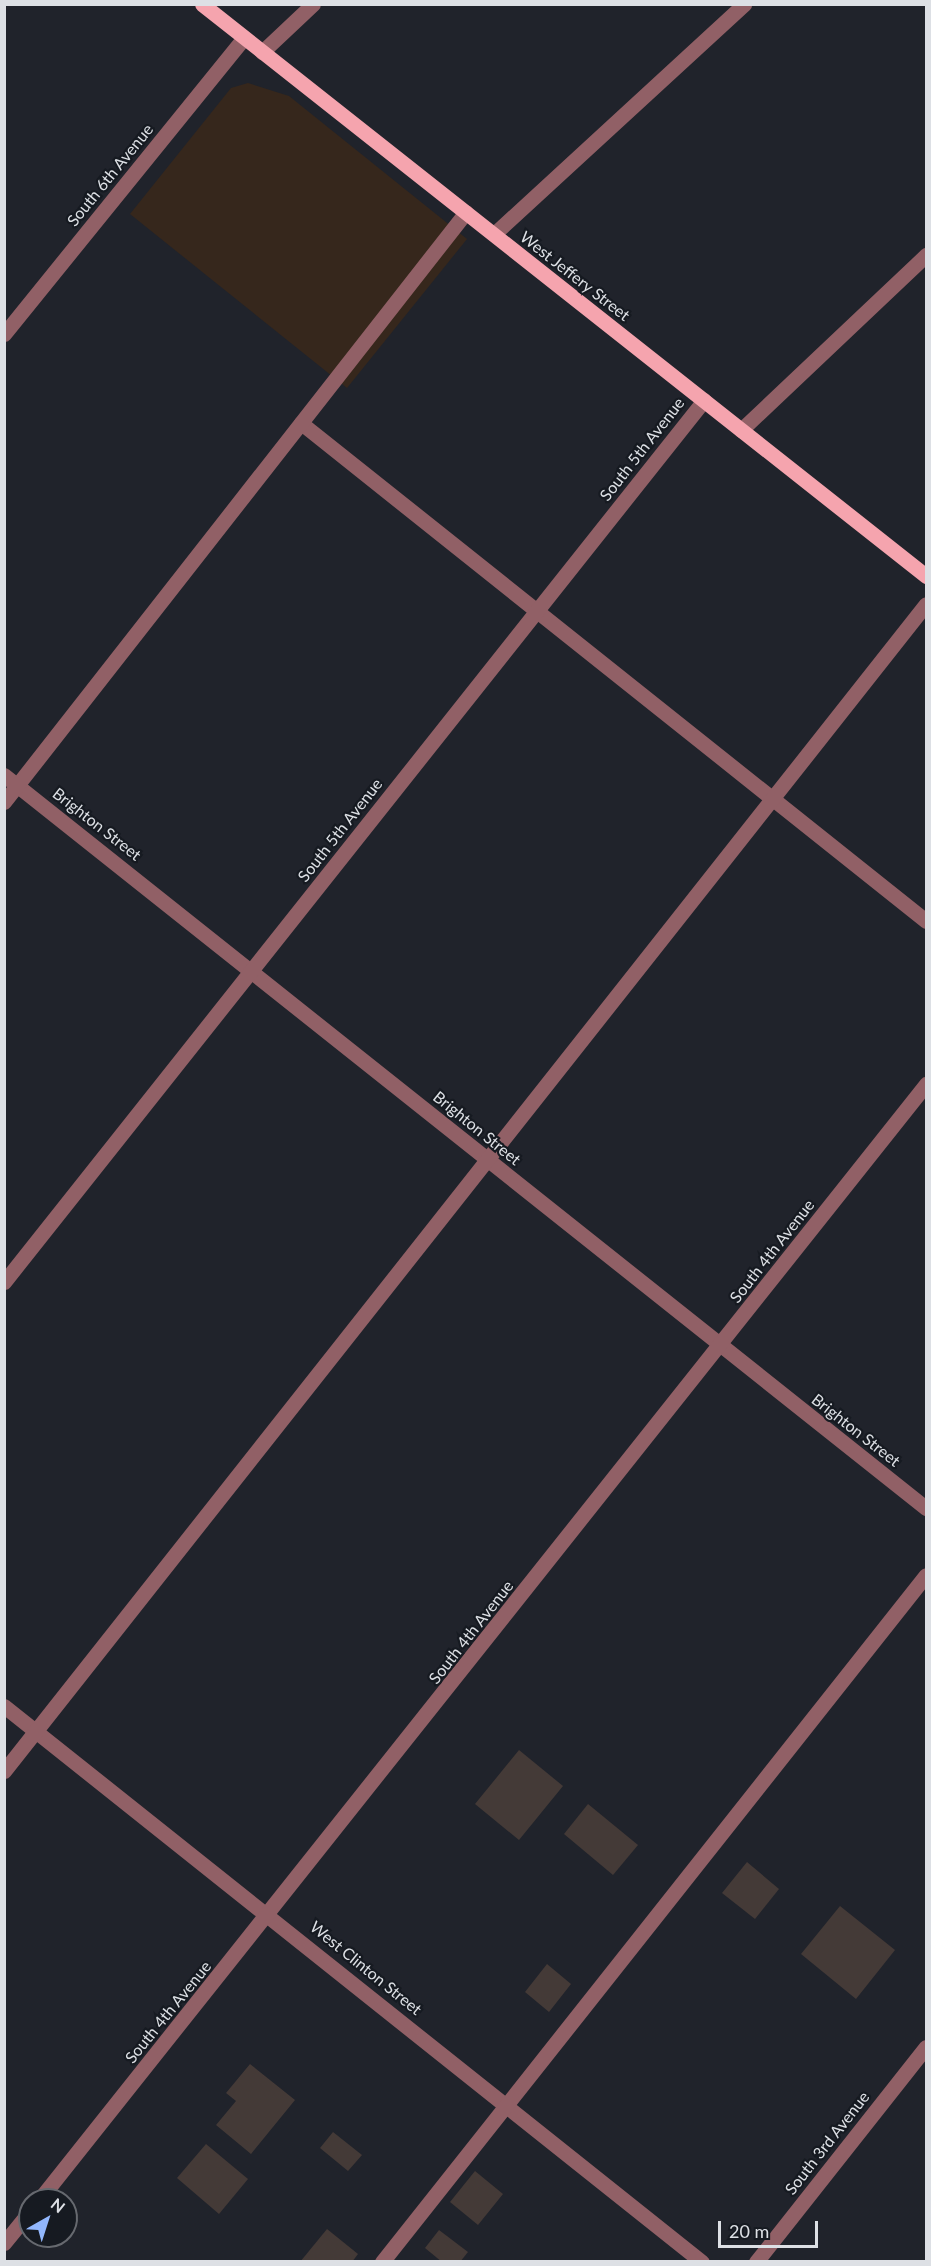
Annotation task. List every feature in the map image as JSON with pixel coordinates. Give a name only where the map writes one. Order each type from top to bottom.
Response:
[{"type":"main road","name":"West Jeffery Street","points":[[202,4],[927,576]]},
{"type":"street","points":[[262,52],[313,4]]},
{"type":"street","points":[[494,234],[744,4]]},
{"type":"street","name":"South 6th Avenue","points":[[4,334],[244,38]]},
{"type":"street","points":[[4,802],[466,212]]},
{"type":"street","points":[[741,430],[927,255]]},
{"type":"street","name":"South 5th Avenue","points":[[4,1282],[704,400]]},
{"type":"street","points":[[301,423],[927,921]]},
{"type":"street","points":[[4,1771],[927,604]]},
{"type":"street","name":"Brighton Street","points":[[4,775],[252,969],[720,1347],[927,1508]]},
{"type":"street","name":"South 4th Avenue","points":[[49,2188],[270,1914],[927,1084]]},
{"type":"street","points":[[382,2262],[927,1575]]},
{"type":"street","name":"West Clinton Street","points":[[4,1706],[270,1914],[702,2262]]},
{"type":"street","name":"South 3rd Avenue","points":[[756,2262],[927,2048]]},
{"type":"street","points":[[4,2243],[18,2226]]},
{"type":"shaded area","points":[[248,83],[289,96],[467,239],[347,388],[130,214],[231,88]]},
{"type":"building","points":[[519,1750],[563,1786],[519,1840],[475,1804]]},
{"type":"building","points":[[588,1804],[638,1845],[613,1875],[564,1834]]},
{"type":"building","points":[[747,1862],[779,1889],[755,1919],[722,1893]]},
{"type":"building","points":[[840,1906],[895,1950],[856,1999],[801,1954]]},
{"type":"building","points":[[547,1964],[571,1984],[549,2012],[525,1992]]},
{"type":"building","points":[[250,2064],[295,2100],[251,2154],[216,2125],[236,2101],[226,2093]]},
{"type":"building","points":[[333,2132],[362,2155],[348,2171],[320,2148]]},
{"type":"building","points":[[206,2144],[248,2179],[219,2214],[177,2178]]},
{"type":"building","points":[[475,2171],[503,2194],[478,2225],[450,2202]]},
{"type":"building","points":[[327,2229],[358,2254],[352,2262],[300,2262]]},
{"type":"building","points":[[439,2230],[468,2252],[460,2262],[442,2262],[425,2248]]}]
